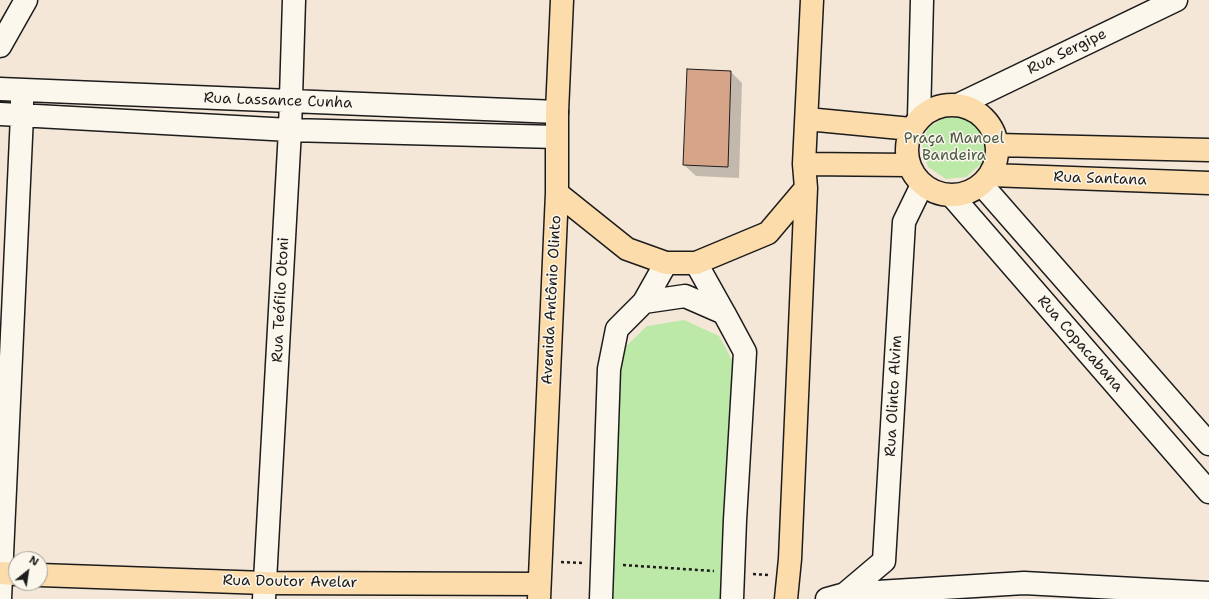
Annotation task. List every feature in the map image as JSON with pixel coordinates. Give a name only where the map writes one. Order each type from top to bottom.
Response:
[{"type":"main road","name":"Avenida Antônio Olinto","points":[[539,591],[557,193],[556,137],[562,0]]},
{"type":"main road","points":[[786,599],[806,188],[804,164],[812,0]]},
{"type":"main road","points":[[807,119],[915,123],[930,110],[944,105],[958,105],[969,108],[984,118],[994,133],[997,145],[996,160],[986,180]]},
{"type":"main road","name":"Rua Santana","points":[[915,123],[907,140],[906,152],[908,165],[914,176],[922,185],[941,195],[952,196],[968,193],[986,180],[1209,183]]},
{"type":"main road","name":"Rua Santana","points":[[997,145],[1209,150]]},
{"type":"main road","points":[[804,164],[908,165]]},
{"type":"main road","points":[[557,193],[627,249],[666,262],[696,263],[768,233],[806,188]]},
{"type":"main road","name":"Rua Doutor Avelar","points":[[48,575],[265,591],[539,591]]},
{"type":"street","points":[[0,46],[26,0]]},
{"type":"street","name":"Rua Teófilo Otoni","points":[[265,591],[290,130],[294,0]]},
{"type":"street","points":[[915,123],[922,0]]},
{"type":"street","name":"Rua Sergipe","points":[[958,105],[1176,0]]},
{"type":"street","name":"Rua Lassance Cunha","points":[[0,89],[557,112]]},
{"type":"street","points":[[0,599],[6,573],[22,90]]},
{"type":"street","name":"Rua Lassance Cunha","points":[[0,114],[290,130],[556,137]]},
{"type":"street","name":"Rua Copacabana","points":[[986,180],[1209,444]]},
{"type":"street","name":"Rua Olinto Alvim","points":[[836,596],[884,561],[904,222],[922,185]]},
{"type":"street","name":"Rua Copacabana","points":[[952,196],[1209,492]]},
{"type":"street","points":[[601,599],[608,369],[617,329],[644,302],[666,262]]},
{"type":"street","points":[[696,263],[745,352],[732,599]]},
{"type":"street","points":[[644,302],[685,296],[724,313]]},
{"type":"street","points":[[836,596],[1025,591],[1209,593]]},
{"type":"path","points":[[540,561],[733,572],[788,577]]},
{"type":"green space","name":"Praça Manoel Bandeira","points":[[945,117],[966,118],[982,132],[985,153],[982,163],[966,177],[946,179],[928,167],[922,148],[928,128]]},
{"type":"green space","points":[[684,320],[719,336],[738,371],[723,599],[606,599],[614,387],[622,350],[647,326]]},
{"type":"building","points":[[687,69],[731,71],[728,167],[683,165]]}]
